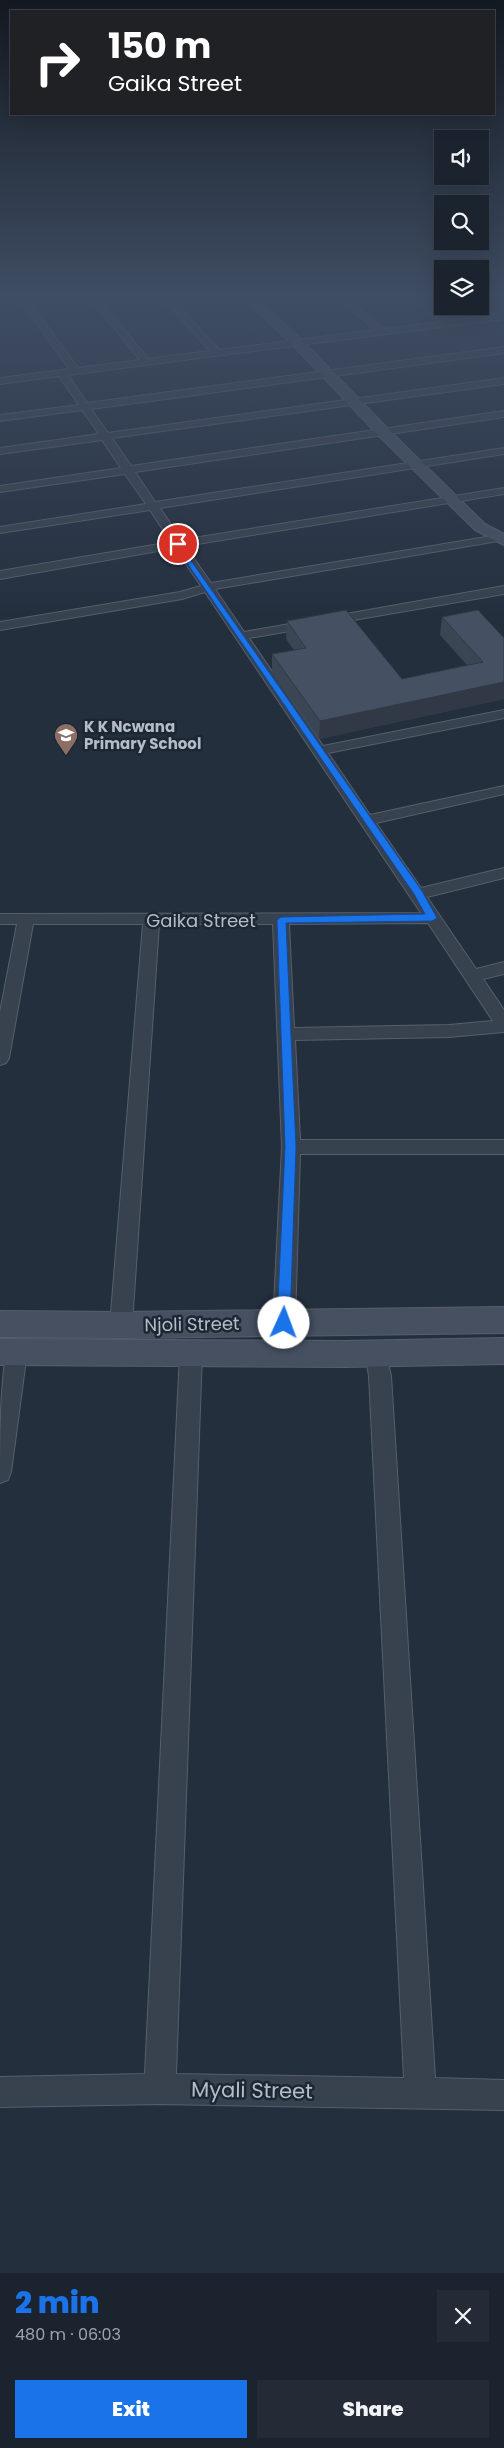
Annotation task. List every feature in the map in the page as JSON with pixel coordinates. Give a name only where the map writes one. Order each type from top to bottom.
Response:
[{"type":"street","points":[[0,418],[98,404]]},
{"type":"street","points":[[0,451],[331,404]]},
{"type":"street","points":[[356,404],[453,500],[495,536],[504,556]]},
{"type":"street","points":[[84,406],[178,544],[209,586],[240,636],[418,894],[432,918],[504,1024],[456,1031],[286,1034]]},
{"type":"street","points":[[0,489],[504,414]]},
{"type":"street","points":[[0,530],[504,451]]},
{"type":"street","points":[[0,575],[504,491]]},
{"type":"street","points":[[0,626],[182,595],[209,586],[495,536]]},
{"type":"street","points":[[240,636],[504,590]]},
{"type":"street","points":[[319,752],[504,714]]},
{"type":"street","points":[[367,820],[504,790]]},
{"type":"street","points":[[418,894],[504,873]]},
{"type":"street","name":"Gaika Street","points":[[0,919],[281,920],[432,918]]},
{"type":"street","points":[[0,1058],[26,920]]},
{"type":"street","points":[[121,1325],[151,920]]},
{"type":"street","points":[[281,920],[291,1147],[284,1323]]},
{"type":"street","points":[[472,976],[504,968]]},
{"type":"street","points":[[291,1147],[504,1147]]},
{"type":"street","name":"Njoli Street","points":[[0,1324],[121,1325],[504,1320]]},
{"type":"street","name":"Njoli Street","points":[[8,1352],[504,1351]]},
{"type":"street","points":[[0,1472],[8,1352]]},
{"type":"street","points":[[376,1352],[380,1386],[420,2092]]},
{"type":"street","points":[[160,2088],[191,1353]]},
{"type":"street","name":"Myali Street","points":[[0,2092],[160,2088],[504,2095]]},
{"type":"building","points":[[346,610],[402,679],[483,662],[442,617],[478,610],[504,638],[504,682],[320,721],[272,654],[306,648],[287,621]]},
{"type":"place","name":"K K Ncwana Primary School","points":[[66,756]]},
{"type":"route","points":[[178,544],[209,586],[251,653],[418,894],[432,918],[281,920],[291,1147],[284,1323]]}]
